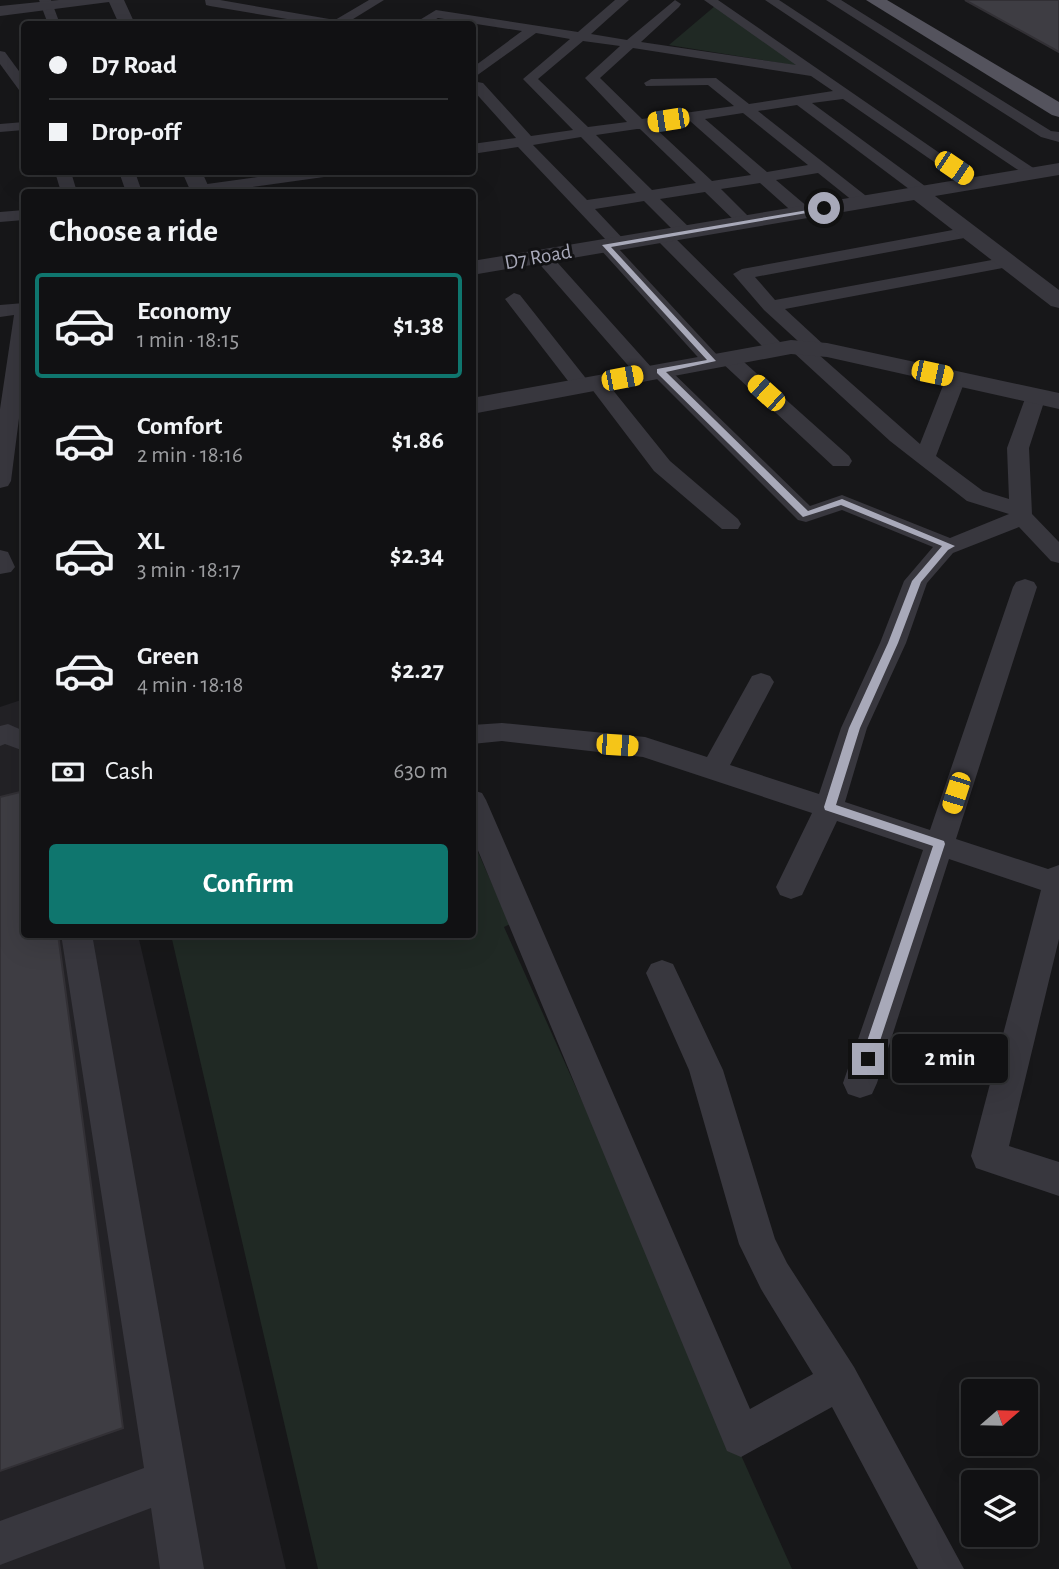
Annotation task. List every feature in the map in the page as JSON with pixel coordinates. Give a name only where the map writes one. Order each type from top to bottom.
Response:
[{"type":"main road","points":[[875,0],[1059,111]]},
{"type":"main road","points":[[900,0],[1059,92]]},
{"type":"street","points":[[0,11],[46,3],[103,0]]},
{"type":"street","points":[[116,0],[126,21]]},
{"type":"street","points":[[215,0],[210,2],[318,21]]},
{"type":"street","points":[[249,10],[268,0]]},
{"type":"street","points":[[341,21],[378,0]]},
{"type":"street","points":[[623,0],[530,79],[685,232]]},
{"type":"street","points":[[710,0],[975,183]]},
{"type":"street","points":[[771,0],[1033,173]]},
{"type":"street","points":[[832,0],[1046,134],[1059,137]]},
{"type":"street","points":[[46,3],[53,21]]},
{"type":"street","points":[[676,4],[592,78],[746,222]]},
{"type":"street","points":[[293,17],[314,6]]},
{"type":"street","points":[[476,22],[491,6]]},
{"type":"street","points":[[424,21],[436,14],[457,21]]},
{"type":"street","points":[[476,25],[488,22],[812,72]]},
{"type":"street","points":[[476,72],[533,29]]},
{"type":"street","points":[[651,83],[681,52]]},
{"type":"street","points":[[0,55],[21,83]]},
{"type":"street","points":[[651,83],[708,80],[864,202]]},
{"type":"street","points":[[651,83],[695,116],[803,212]]},
{"type":"street","points":[[476,86],[583,206],[612,244],[720,360],[841,461]]},
{"type":"street","points":[[476,148],[845,94]]},
{"type":"street","points":[[800,101],[1058,300]]},
{"type":"street","points":[[0,128],[21,126]]},
{"type":"street","points":[[583,206],[822,168]]},
{"type":"street","name":"D7 Road","points":[[476,267],[1059,169]]},
{"type":"street","points":[[197,185],[295,175]]},
{"type":"street","points":[[0,218],[21,215]]},
{"type":"street","points":[[798,349],[771,306],[742,274],[969,232]]},
{"type":"street","points":[[663,236],[798,349],[897,437],[975,496],[1021,512],[1056,549]]},
{"type":"street","points":[[542,256],[653,372],[806,515],[842,502],[950,546]]},
{"type":"street","points":[[771,306],[1008,262]]},
{"type":"street","points":[[514,299],[662,466],[730,524]]},
{"type":"street","points":[[0,311],[21,311]]},
{"type":"street","points":[[0,481],[21,332]]},
{"type":"street","points":[[476,405],[720,360],[798,349],[1047,398],[1018,448],[1021,512],[1016,520],[945,548],[916,581],[893,643],[854,728],[829,807],[791,887]]},
{"type":"street","points":[[925,458],[956,378]]},
{"type":"street","points":[[860,1083],[1025,587]]},
{"type":"street","points":[[714,769],[761,682]]},
{"type":"street","points":[[476,734],[502,732],[645,747],[1058,881],[989,1156],[1059,1179]]},
{"type":"street","points":[[0,736],[8,734],[21,740]]},
{"type":"street","points":[[476,809],[741,1437],[840,1381]]},
{"type":"street","points":[[77,938],[182,1569]]},
{"type":"street","points":[[662,973],[706,1070],[758,1244],[774,1276],[840,1381],[942,1569]]},
{"type":"street","points":[[0,1543],[166,1481]]},
{"type":"shaded area","points":[[715,6],[799,66],[669,45]]},
{"type":"shaded area","points":[[21,700],[21,938],[139,938],[286,1569],[0,1569],[0,707]]},
{"type":"shaded area","points":[[476,848],[510,924],[504,927],[792,1569],[318,1569],[172,938],[476,938]]},
{"type":"building","points":[[965,0],[1059,0],[1059,52]]},
{"type":"building","points":[[21,792],[21,938],[59,938],[123,1428],[0,1471],[0,797]]},
{"type":"route","points":[[824,208],[606,245],[712,361],[660,371],[806,515],[842,502],[950,546],[945,548],[916,581],[893,643],[854,728],[829,807],[939,844],[868,1059]]}]
